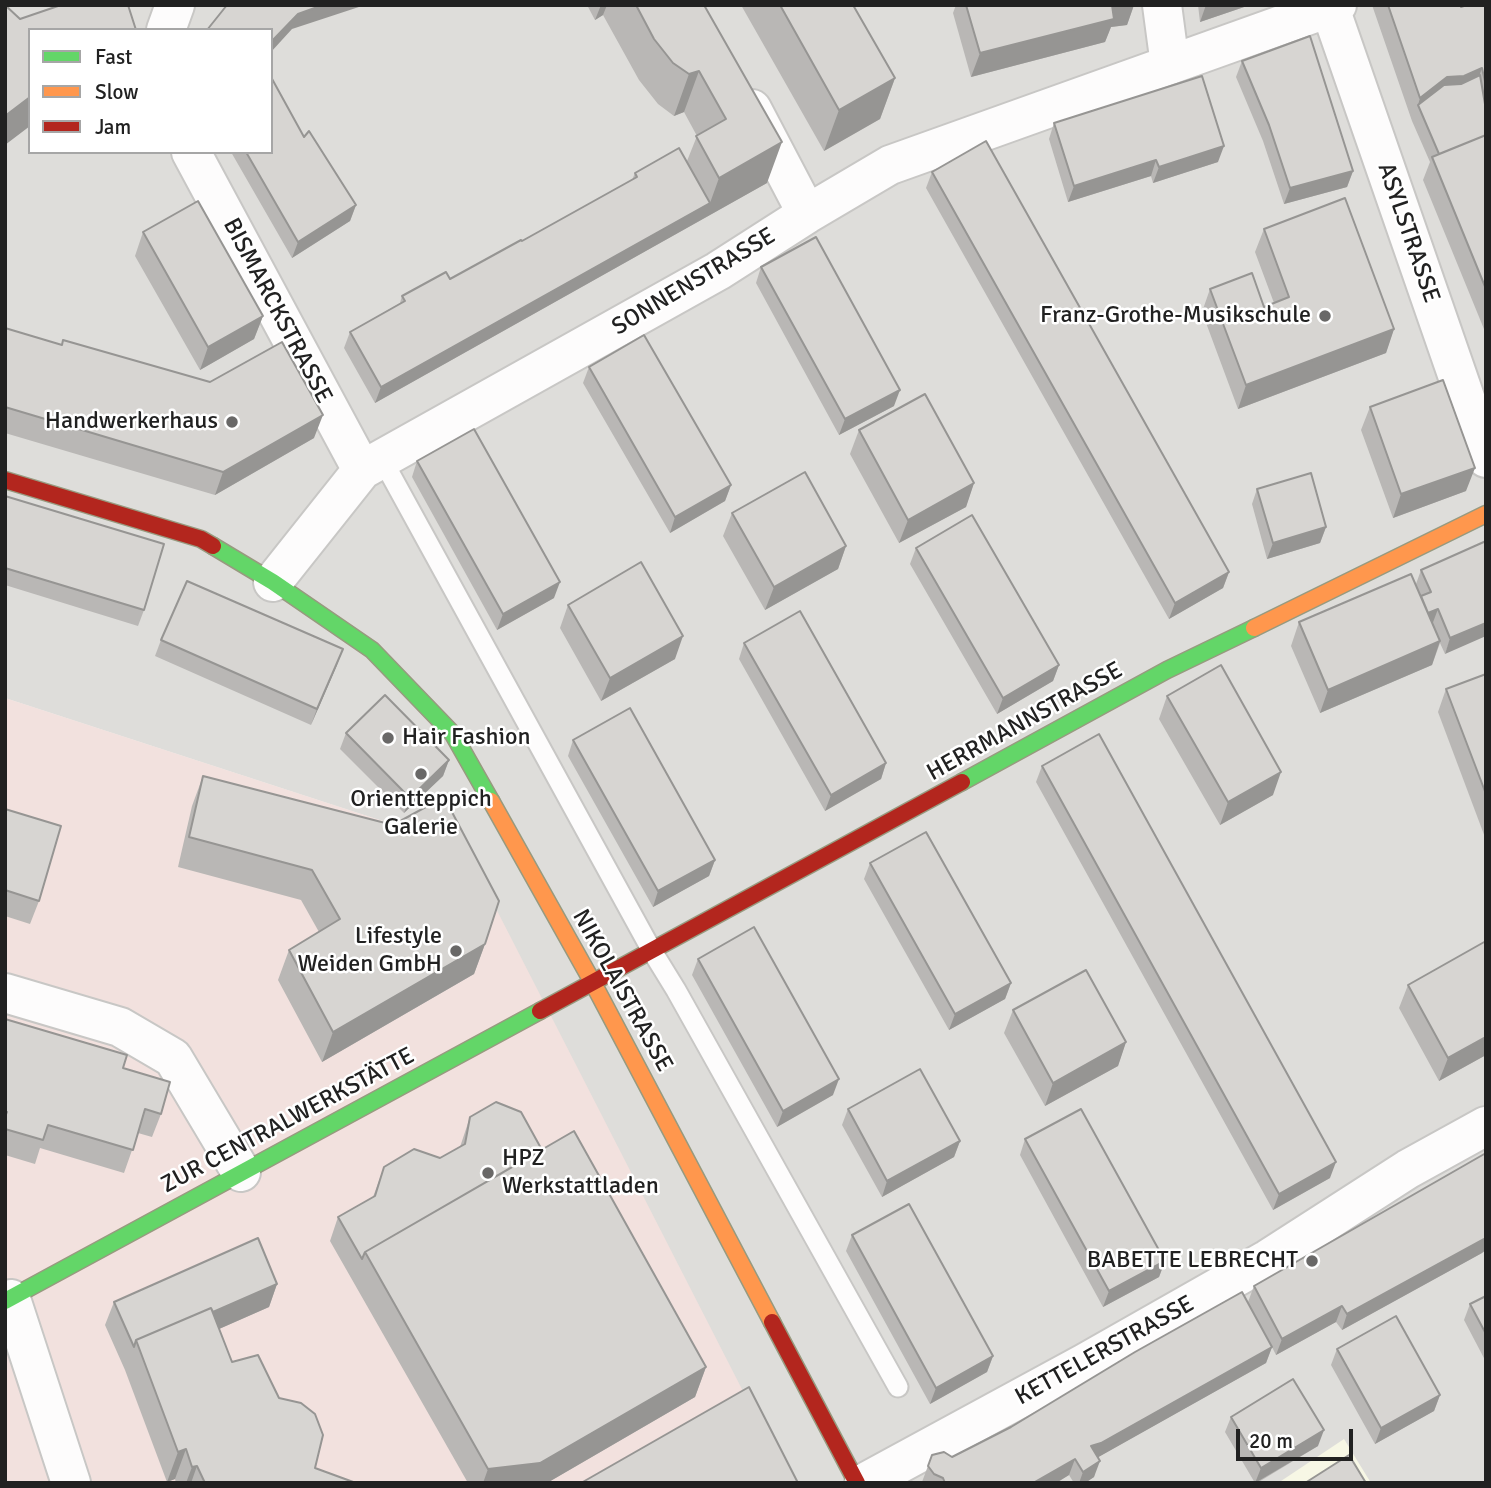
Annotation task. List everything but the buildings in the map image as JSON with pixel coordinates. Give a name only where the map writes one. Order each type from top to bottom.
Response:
[{"type":"street","points":[[167,28],[174,5]]},
{"type":"street","points":[[1161,5],[1170,65]]},
{"type":"street","name":"SONNENSTRASSE","points":[[273,582],[372,465],[718,271],[890,165],[1334,6]]},
{"type":"street","name":"ASYLSTRASSE","points":[[1334,6],[1486,458]]},
{"type":"street","points":[[736,79],[807,214]]},
{"type":"street","name":"BISMARCKSTRASSE","points":[[192,154],[372,465]]},
{"type":"street","name":"NIKOLAISTRASSE","points":[[5,480],[201,539],[273,582],[372,650],[453,734],[593,983],[857,1483]]},
{"type":"street","name":"HERRMANNSTRASSE","points":[[593,983],[1167,670],[1486,514]]},
{"type":"street","name":"ZUR CENTRALWERKSTÄTTE","points":[[8,1300],[593,983]]},
{"type":"street","points":[[5,993],[120,1027],[173,1058],[241,1172]]},
{"type":"street","name":"KETTELERSTRASSE","points":[[864,1483],[1085,1363],[1248,1270],[1408,1169],[1486,1126]]},
{"type":"street","points":[[8,1300],[71,1483]]},
{"type":"lane","points":[[372,465],[676,990],[898,1387]]},
{"type":"shaded area","points":[[5,5],[1486,5],[1486,1483],[790,1483],[401,827],[5,698]]},
{"type":"shaded area","points":[[5,698],[401,827],[444,807],[790,1483],[5,1483]]},
{"type":"shaded area","points":[[1344,1439],[1371,1483],[1278,1483]]},
{"type":"traffic: fast","points":[[213,546],[273,582],[372,650],[453,734],[491,801]]},
{"type":"traffic: fast","points":[[962,782],[1167,670],[1254,628]]},
{"type":"traffic: fast","points":[[5,1301],[540,1011]]},
{"type":"traffic: slow","points":[[1254,628],[1486,514]]},
{"type":"traffic: slow","points":[[491,801],[593,983],[772,1322]]},
{"type":"traffic: jam","points":[[5,480],[201,539],[213,546]]},
{"type":"traffic: jam","points":[[540,1011],[962,782]]},
{"type":"traffic: jam","points":[[772,1322],[857,1483]]},
{"type":"place","name":"Franz-Grothe-Musikschule","points":[[1325,316]]},
{"type":"place","name":"Handwerkerhaus","points":[[232,422]]},
{"type":"place","name":"Hair Fashion","points":[[388,738]]},
{"type":"place","name":"Orientteppich Galerie","points":[[421,774]]},
{"type":"place","name":"Lifestyle Weiden GmbH","points":[[456,951]]},
{"type":"place","name":"HPZ Werkstattladen","points":[[488,1173]]},
{"type":"place","name":"BABETTE LEBRECHT","points":[[1312,1261]]}]
